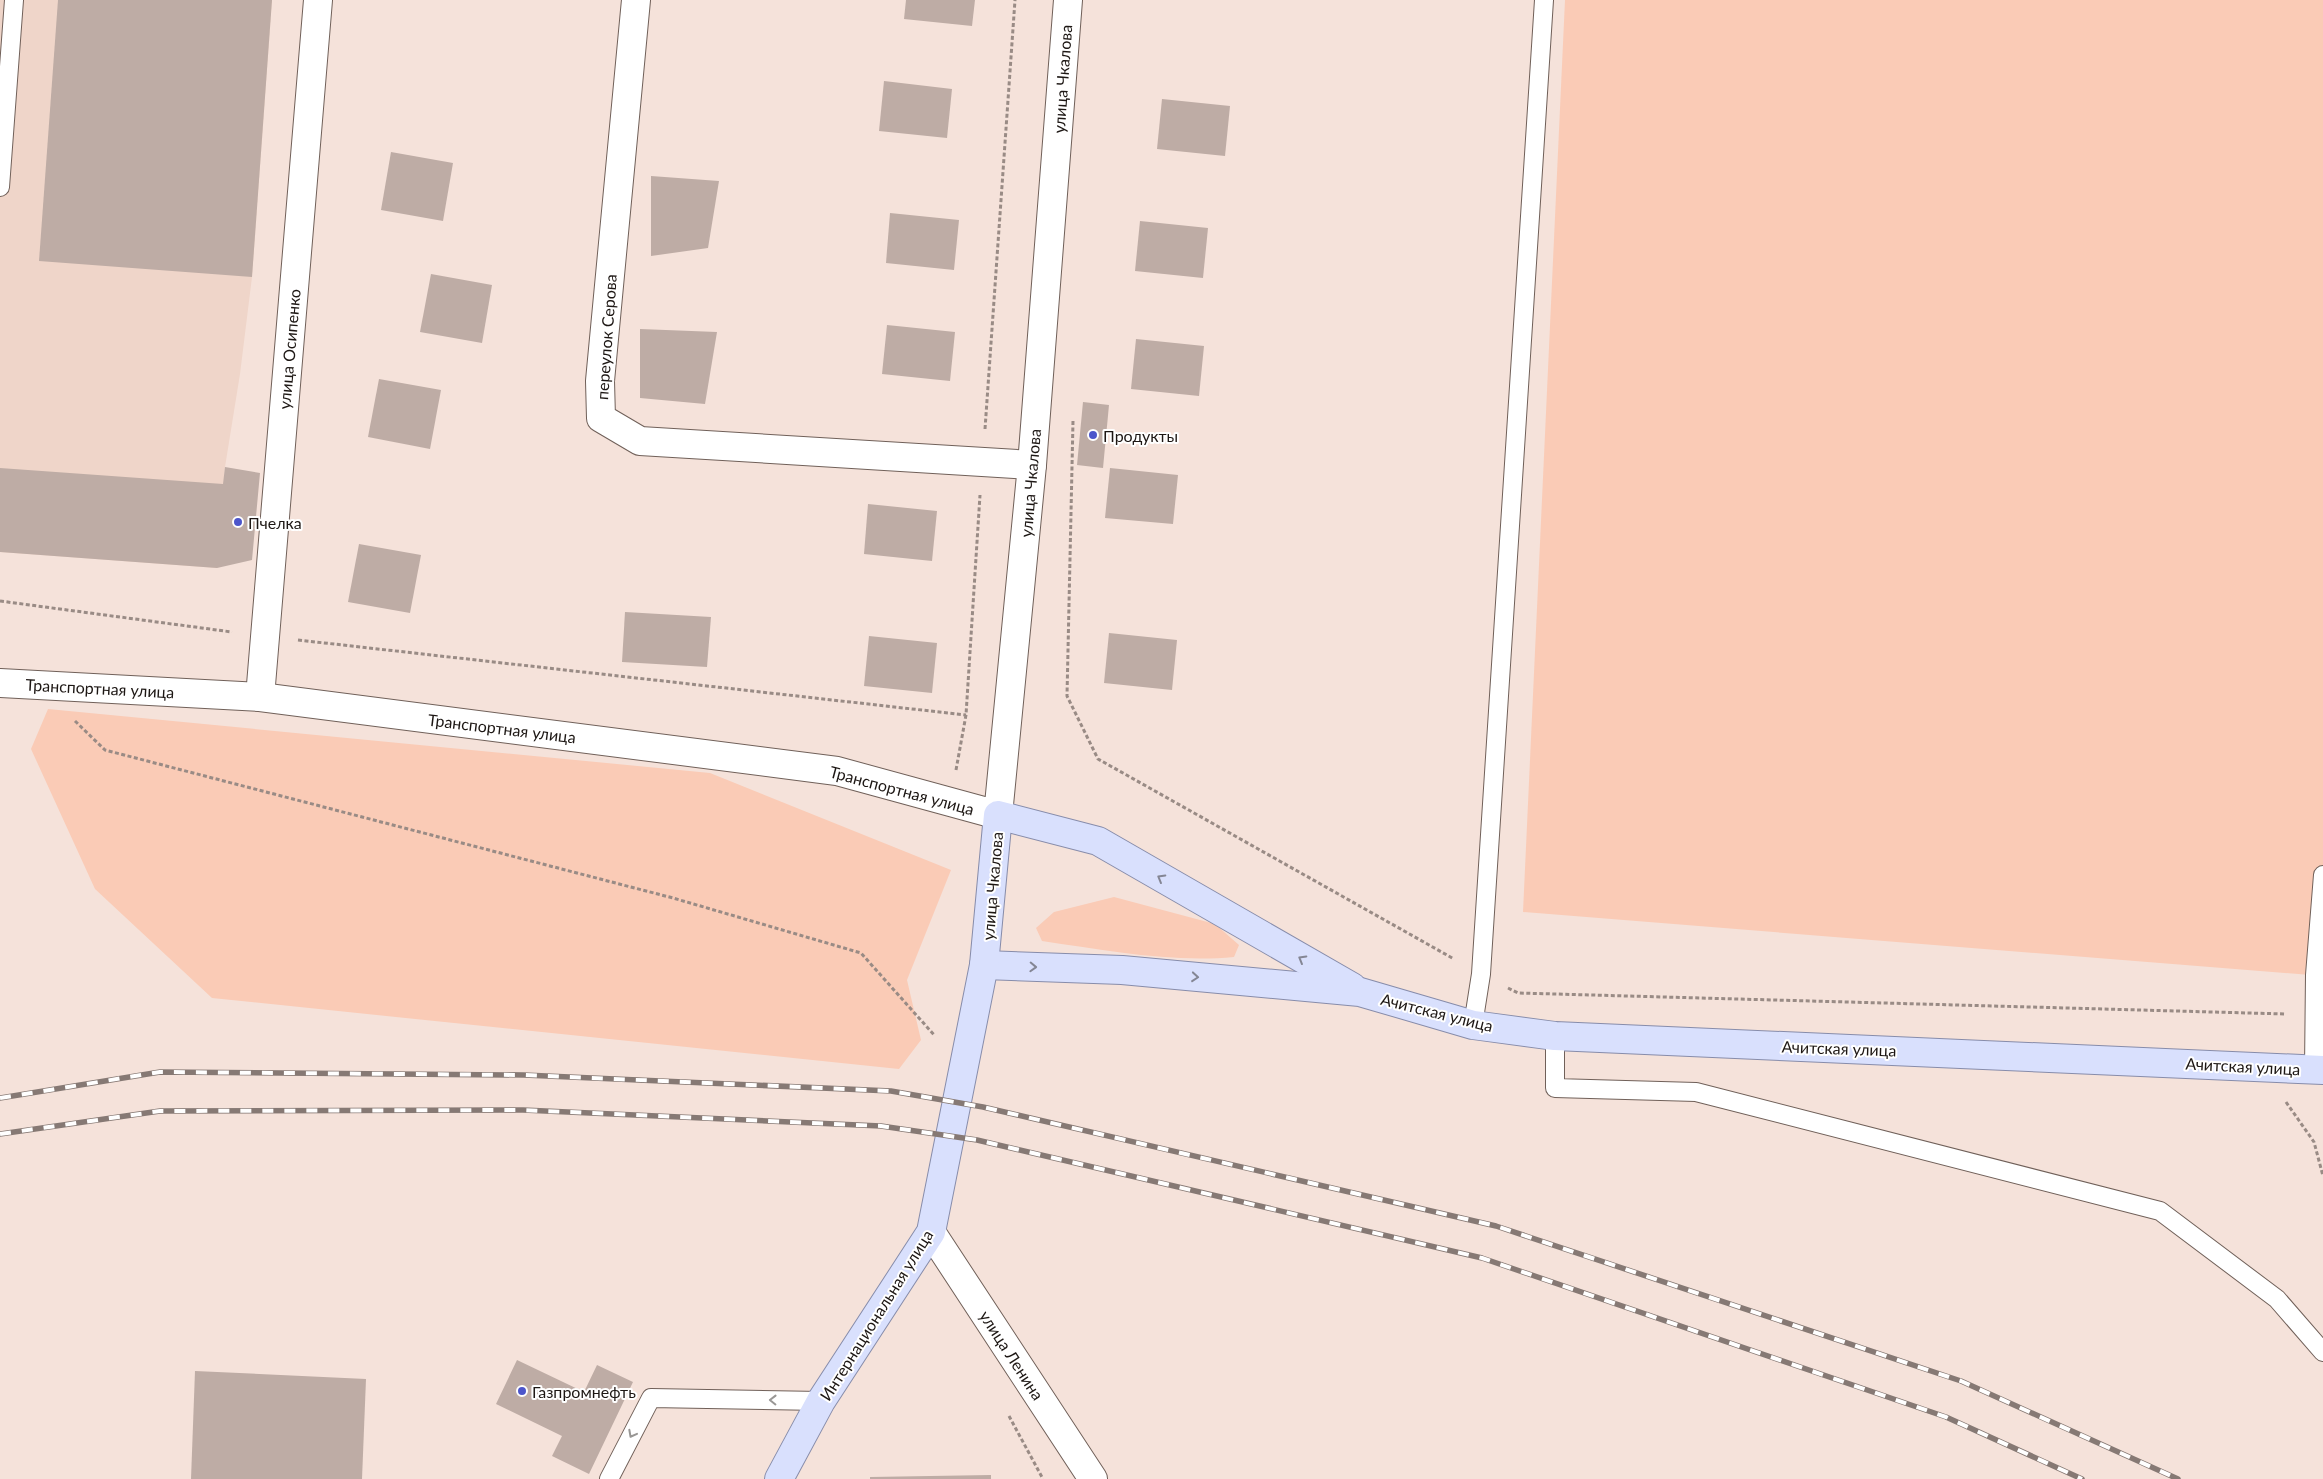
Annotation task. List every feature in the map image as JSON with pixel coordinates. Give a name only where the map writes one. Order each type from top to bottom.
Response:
[{"type":"main road","name":"улица Чкалова","points":[[984,965],[998,815]]},
{"type":"main road","name":"Ачитская улица","points":[[998,815],[1098,841],[1360,992]]},
{"type":"main road","name":"Ачитская улица","points":[[984,965],[1122,970],[1360,992],[1473,1025],[1555,1036],[2319,1069]]},
{"type":"main road","name":"Интернациональная улица","points":[[779,1479],[821,1401],[931,1232],[984,965]]},
{"type":"street","name":"улица Осипенко","points":[[260,698],[318,0]]},
{"type":"street","name":"переулок Серова","points":[[636,0],[600,381],[601,418],[640,441],[1032,465]]},
{"type":"street","name":"улица Чкалова","points":[[998,815],[1032,465],[1068,0]]},
{"type":"street","name":"Транспортная улица","points":[[0,683],[260,698],[837,771],[998,815]]},
{"type":"street","name":"улица Ленина","points":[[931,1232],[1093,1479]]},
{"type":"lane","points":[[0,187],[14,0]]},
{"type":"lane","points":[[1473,1025],[1481,974],[1544,0]]},
{"type":"lane","points":[[2319,1069],[2316,975],[2323,875]]},
{"type":"lane","points":[[1555,1036],[1555,1088],[1696,1092],[2160,1211],[2277,1299],[2323,1352]]},
{"type":"lane","points":[[609,1479],[651,1398],[821,1401]]},
{"type":"path","points":[[951,802],[966,715],[1015,0]]},
{"type":"path","points":[[1073,422],[1067,696],[1098,759],[1518,993],[2290,1014]]},
{"type":"path","points":[[0,601],[266,636],[966,715]]},
{"type":"path","points":[[39,685],[105,750],[674,898],[861,953],[936,1038]]},
{"type":"path","points":[[2283,1098],[2314,1142],[2323,1176]]},
{"type":"shaded area","points":[[0,0],[272,0],[252,277],[240,374],[225,467],[217,568],[0,552]]},
{"type":"shaded area","points":[[1565,0],[2323,0],[2323,976],[1523,912]]},
{"type":"shaded area","points":[[48,709],[710,773],[951,870],[907,980],[921,1040],[899,1069],[212,998],[95,889],[31,749]]},
{"type":"shaded area","points":[[1114,897],[1215,924],[1239,945],[1234,957],[1162,957],[1042,941],[1036,928],[1054,912]]},
{"type":"building","points":[[58,0],[272,0],[252,277],[39,261]]},
{"type":"building","points":[[906,0],[975,0],[972,26],[904,19]]},
{"type":"building","points":[[884,81],[952,89],[947,138],[879,131]]},
{"type":"building","points":[[1162,99],[1230,106],[1225,156],[1157,149]]},
{"type":"building","points":[[391,152],[453,163],[443,221],[381,210]]},
{"type":"building","points":[[651,176],[719,181],[708,248],[651,256]]},
{"type":"building","points":[[890,213],[959,220],[954,270],[886,263]]},
{"type":"building","points":[[1140,221],[1208,228],[1203,278],[1135,271]]},
{"type":"building","points":[[431,274],[492,285],[482,343],[420,332]]},
{"type":"building","points":[[887,325],[955,332],[950,381],[882,374]]},
{"type":"building","points":[[640,329],[717,332],[705,404],[640,398]]},
{"type":"building","points":[[1136,339],[1204,346],[1199,396],[1131,389]]},
{"type":"building","points":[[379,379],[441,390],[430,449],[368,437]]},
{"type":"building","name":"Продукты","points":[[1083,402],[1109,405],[1103,468],[1077,465]]},
{"type":"building","points":[[225,467],[260,473],[252,560],[217,568],[0,552],[0,468],[223,484]]},
{"type":"building","points":[[1110,468],[1178,475],[1173,524],[1105,518]]},
{"type":"building","points":[[868,504],[937,511],[932,561],[864,554]]},
{"type":"building","points":[[359,544],[421,555],[410,613],[348,602]]},
{"type":"building","points":[[625,612],[711,617],[707,667],[622,662]]},
{"type":"building","points":[[1109,633],[1177,640],[1172,690],[1104,683]]},
{"type":"building","points":[[869,636],[937,643],[932,693],[864,686]]},
{"type":"building","points":[[517,1360],[584,1392],[597,1365],[633,1382],[589,1474],[552,1456],[562,1436],[496,1404]]},
{"type":"building","points":[[195,1371],[366,1379],[362,1479],[191,1479]]},
{"type":"building","points":[[991,1475],[991,1479],[870,1479],[870,1477]]},
{"type":"railway","points":[[0,1098],[160,1072],[524,1075],[891,1091],[983,1107],[1496,1226],[1961,1381],[2178,1479]]},
{"type":"railway","points":[[0,1134],[160,1111],[523,1110],[881,1126],[977,1140],[1482,1258],[1946,1417],[2082,1479]]},
{"type":"place","name":"Продукты","points":[[1093,435]]},
{"type":"place","name":"Пчелка","points":[[238,522]]},
{"type":"place","name":"Газпромнефть","points":[[522,1391]]}]
